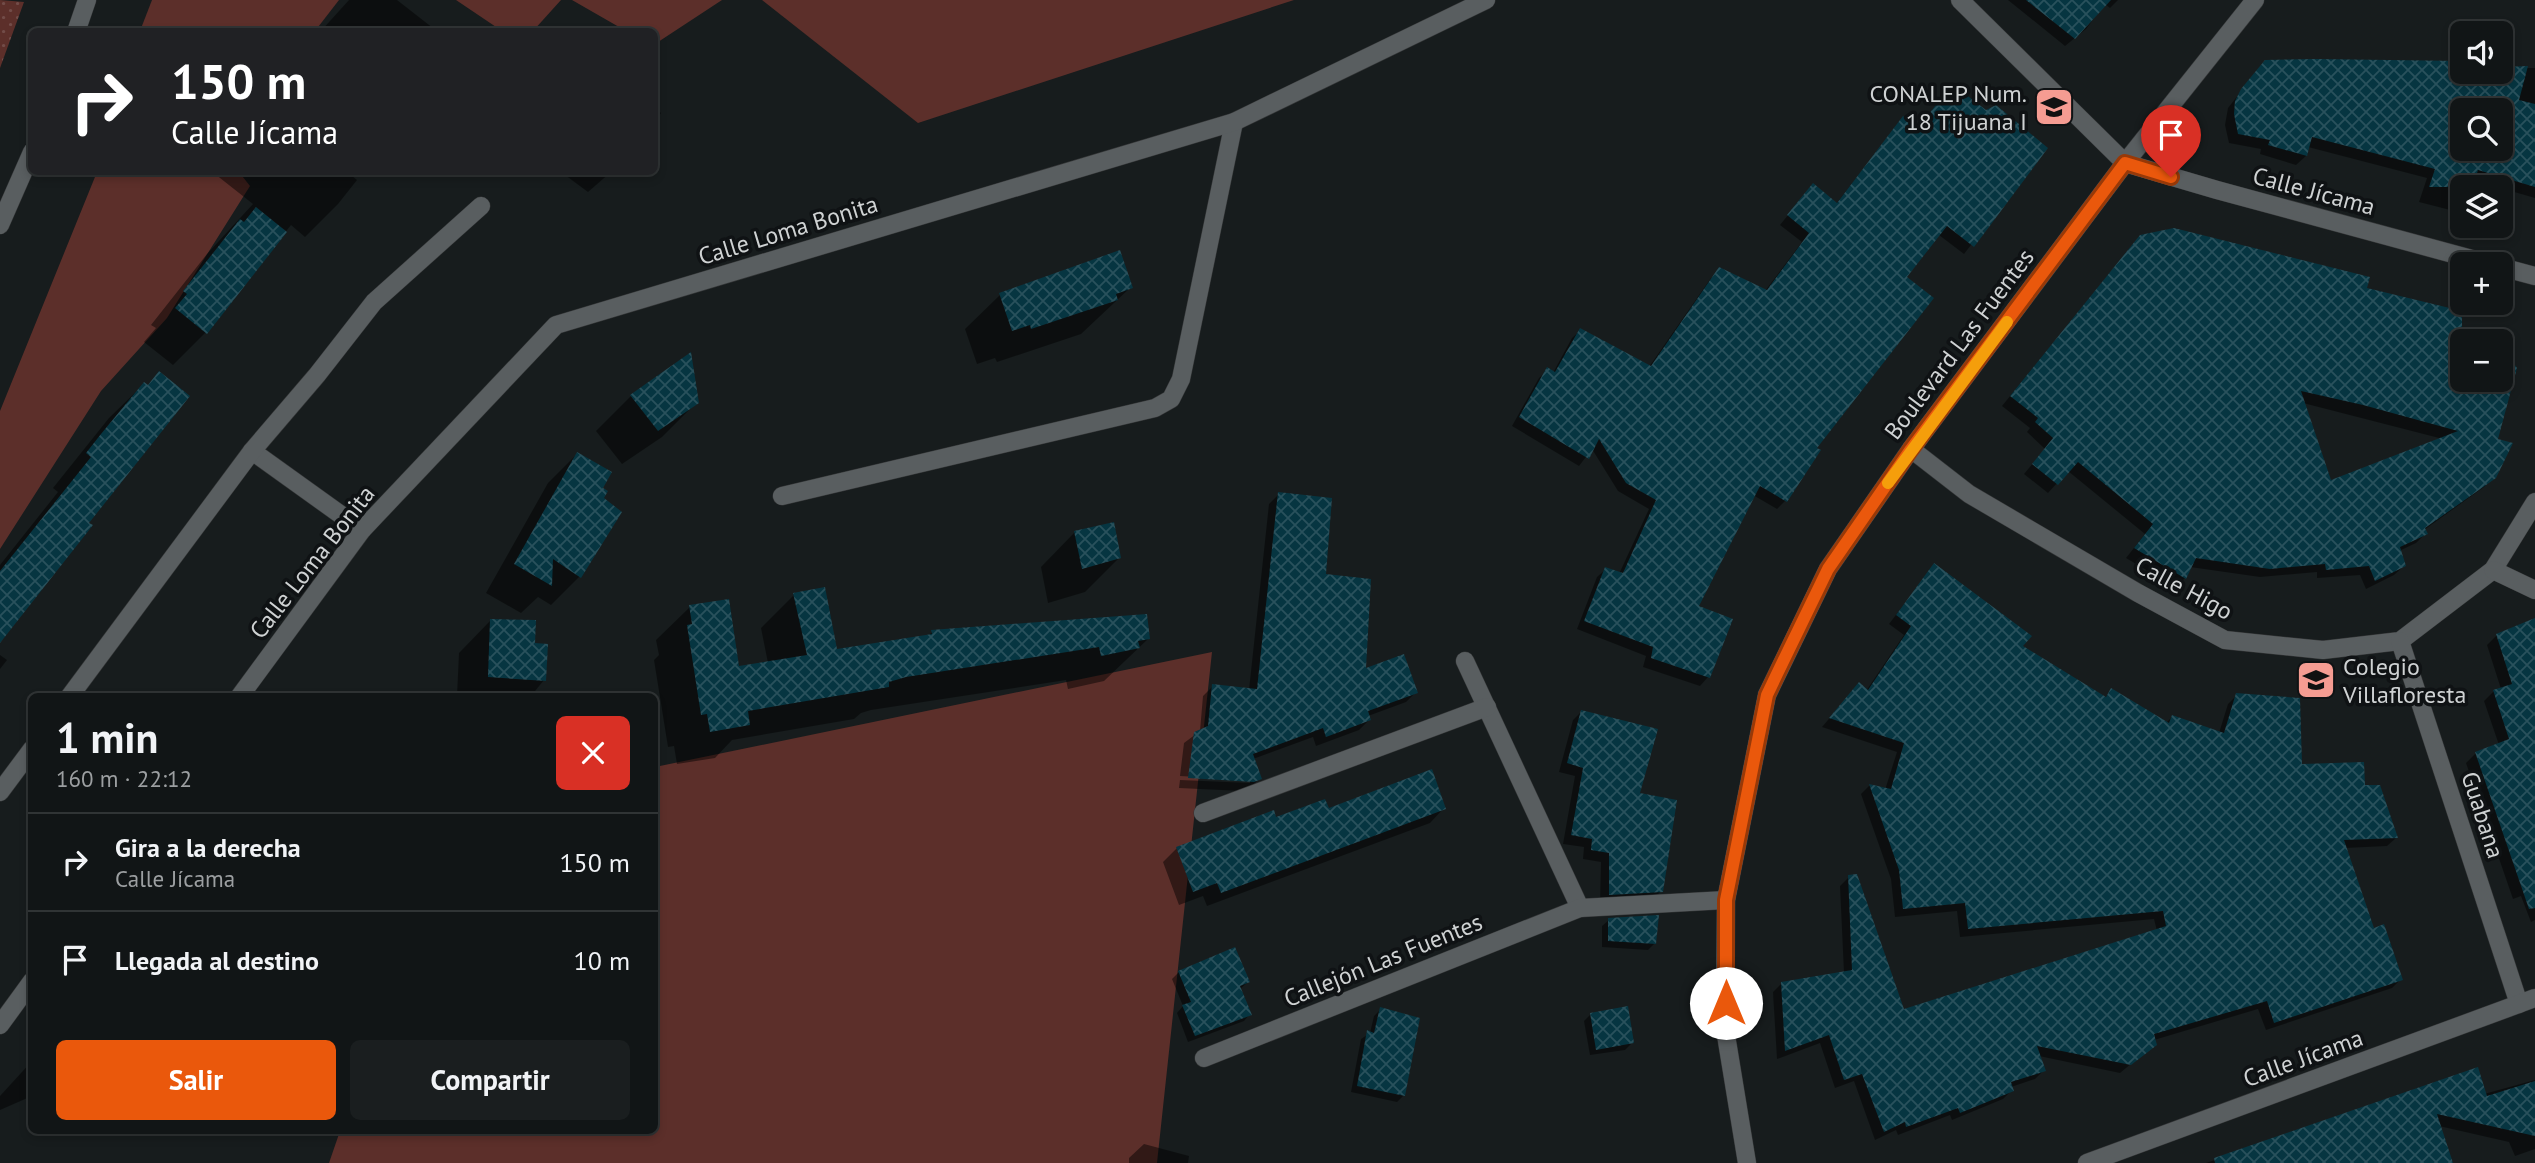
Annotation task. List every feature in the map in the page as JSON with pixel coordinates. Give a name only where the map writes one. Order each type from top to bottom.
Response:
[{"type":"street","points":[[77,28],[86,0]]},
{"type":"street","name":"Calle Loma Bonita","points":[[242,693],[362,530],[556,325],[1234,122],[1486,0]]},
{"type":"street","points":[[1960,0],[2125,163]]},
{"type":"street","name":"Boulevard Las Fuentes","points":[[1747,1163],[1726,1029],[1726,900],[1767,695],[1828,569],[1911,449],[2125,163],[2255,0]]},
{"type":"street","points":[[782,496],[1155,408],[1171,399],[1181,379],[1234,122]]},
{"type":"street","points":[[0,225],[28,161]]},
{"type":"street","name":"Calle Jícama","points":[[2125,163],[2450,253]]},
{"type":"street","points":[[72,693],[252,451],[317,375],[374,302],[481,206]]},
{"type":"street","points":[[2513,270],[2535,276]]},
{"type":"street","name":"Calle Higo","points":[[1911,449],[1969,494],[2138,593],[2225,640],[2323,650],[2400,641]]},
{"type":"street","points":[[252,451],[362,530]]},
{"type":"street","points":[[2400,641],[2493,570],[2535,502]]},
{"type":"street","points":[[2493,570],[2535,590]]},
{"type":"street","name":"Guabana","points":[[2400,641],[2527,1001]]},
{"type":"street","points":[[1465,661],[1580,908]]},
{"type":"street","points":[[1203,813],[1487,708]]},
{"type":"street","points":[[0,792],[28,754]]},
{"type":"street","name":"Callejón Las Fuentes","points":[[1204,1058],[1580,908],[1726,900]]},
{"type":"street","points":[[0,1024],[28,986]]},
{"type":"street","name":"Calle Jícama","points":[[2087,1163],[2527,1001]]},
{"type":"shaded area","points":[[0,0],[24,2],[0,68]]},
{"type":"shaded area","points":[[152,0],[339,0],[317,28],[141,28]]},
{"type":"shaded area","points":[[456,0],[561,0],[536,28],[498,28]]},
{"type":"shaded area","points":[[572,0],[722,0],[658,42],[658,28],[621,28]]},
{"type":"shaded area","points":[[762,0],[1294,0],[918,123]]},
{"type":"shaded area","points":[[96,175],[241,175],[250,186],[167,318],[101,391],[0,549],[0,411]]},
{"type":"shaded area","points":[[1212,652],[1157,1163],[329,1163],[339,1134],[658,1134],[658,766]]},
{"type":"building","points":[[2026,0],[2111,0],[2075,39]]},
{"type":"building","points":[[2265,60],[2450,61],[2450,84],[2513,84],[2513,67],[2528,66],[2519,100],[2535,104],[2535,187],[2513,180],[2513,175],[2495,175],[2478,170],[2477,175],[2450,175],[2450,187],[2429,187],[2435,169],[2312,137],[2307,156],[2268,145],[2270,140],[2238,134],[2234,114],[2235,101],[2241,89]]},
{"type":"building","points":[[1952,84],[1986,110],[1996,105],[2048,148],[1974,247],[1947,226],[1907,277],[1934,298],[1817,448],[1821,450],[1787,502],[1760,486],[1699,606],[1733,619],[1710,678],[1651,658],[1653,647],[1584,621],[1605,567],[1623,573],[1656,500],[1626,483],[1599,439],[1589,459],[1519,417],[1547,367],[1555,372],[1580,328],[1651,366],[1719,267],[1767,290],[1809,233],[1787,215],[1813,183],[1837,203],[1903,116],[1919,127]]},
{"type":"building","points":[[256,207],[287,232],[207,334],[175,308],[187,294],[183,291],[240,219],[244,222]]},
{"type":"building","points":[[2174,228],[2370,277],[2367,288],[2450,308],[2450,315],[2462,315],[2462,327],[2470,329],[2450,329],[2450,392],[2511,392],[2498,439],[2513,443],[2496,478],[2425,528],[2428,534],[2400,547],[2406,566],[2375,581],[2369,566],[2326,570],[2325,564],[2270,569],[2196,558],[2186,579],[2134,548],[2153,524],[2078,462],[2058,485],[2032,464],[2053,438],[2035,422],[2038,418],[2010,396],[2140,235]],"holes":[[[2301,391],[2458,431],[2331,480]]]},
{"type":"building","points":[[1120,250],[1133,288],[1116,294],[1118,300],[1031,329],[1030,325],[1012,331],[999,293]]},
{"type":"building","points":[[691,352],[699,403],[658,431],[630,395]]},
{"type":"building","points":[[2513,362],[2517,368],[2513,383]]},
{"type":"building","points":[[159,371],[190,396],[89,523],[93,525],[0,643],[0,571],[91,457],[86,453],[101,434],[144,382],[148,385]]},
{"type":"building","points":[[577,452],[612,472],[603,488],[608,491],[604,498],[622,512],[581,578],[553,559],[552,586],[514,564]]},
{"type":"building","points":[[1278,492],[1332,498],[1326,574],[1371,579],[1366,668],[1404,654],[1418,693],[1368,711],[1371,720],[1326,737],[1323,728],[1253,754],[1262,779],[1254,782],[1188,778],[1194,732],[1208,726],[1212,684],[1257,689]]},
{"type":"building","points":[[1114,522],[1121,558],[1082,569],[1074,531]]},
{"type":"building","points":[[1934,563],[2032,636],[2023,646],[2106,697],[2111,688],[2169,723],[2172,715],[2224,733],[2236,693],[2300,698],[2302,764],[2364,762],[2365,785],[2380,785],[2398,838],[2344,840],[2374,928],[2384,924],[2403,980],[2274,1023],[2267,1001],[2154,1034],[2157,1045],[2131,1065],[2037,1046],[2046,1071],[2011,1082],[2014,1091],[1960,1113],[1958,1108],[1906,1127],[1905,1122],[1884,1132],[1862,1074],[1844,1080],[1829,1035],[1785,1051],[1781,982],[1852,970],[1848,875],[1857,874],[1904,1009],[2166,926],[2163,911],[1968,929],[1965,903],[1903,909],[1899,870],[1869,784],[1891,789],[1904,743],[1829,718],[1859,682],[1868,690],[1911,626],[1896,615]]},
{"type":"building","points":[[825,587],[837,649],[932,634],[931,630],[1147,614],[1150,639],[1138,641],[1140,648],[1101,656],[1099,647],[906,677],[889,682],[889,687],[748,711],[750,725],[710,732],[707,714],[701,715],[687,625],[692,624],[689,605],[729,599],[739,666],[807,655],[793,593]]},
{"type":"building","points":[[2535,618],[2535,908],[2529,909],[2475,752],[2509,739],[2493,690],[2512,684],[2496,634]]},
{"type":"building","points":[[490,619],[536,620],[535,643],[548,644],[546,681],[488,677]]},
{"type":"building","points":[[1581,710],[1658,729],[1640,793],[1677,800],[1663,892],[1609,895],[1609,853],[1591,850],[1592,839],[1571,835],[1583,768],[1567,763]]},
{"type":"building","points":[[1432,769],[1446,809],[1221,893],[1217,883],[1193,892],[1176,847],[1274,810],[1276,817],[1325,799],[1329,808]]},
{"type":"building","points":[[1659,915],[1656,944],[1608,941],[1608,918]]},
{"type":"building","points":[[1235,947],[1250,982],[1240,986],[1252,1015],[1195,1036],[1182,1005],[1191,1002],[1178,971]]},
{"type":"building","points":[[1628,1006],[1634,1043],[1596,1050],[1590,1013]]},
{"type":"building","points":[[1380,1007],[1420,1018],[1405,1096],[1357,1086],[1367,1030],[1374,1033]]},
{"type":"building","points":[[2478,1067],[2487,1096],[2535,1081],[2535,1136],[2437,1114],[2453,1163],[2215,1163],[2214,1158]]},
{"type":"slow traffic","points":[[1888,483],[2007,322]]},
{"type":"place","name":"CONALEP Num. 18 Tijuana I","points":[[2054,107]]},
{"type":"place","name":"Colegio Villafloresta","points":[[2316,680]]},
{"type":"route","points":[[1726,1003],[1726,900],[1767,695],[1828,569],[1911,449],[2125,163],[2171,177]]}]
